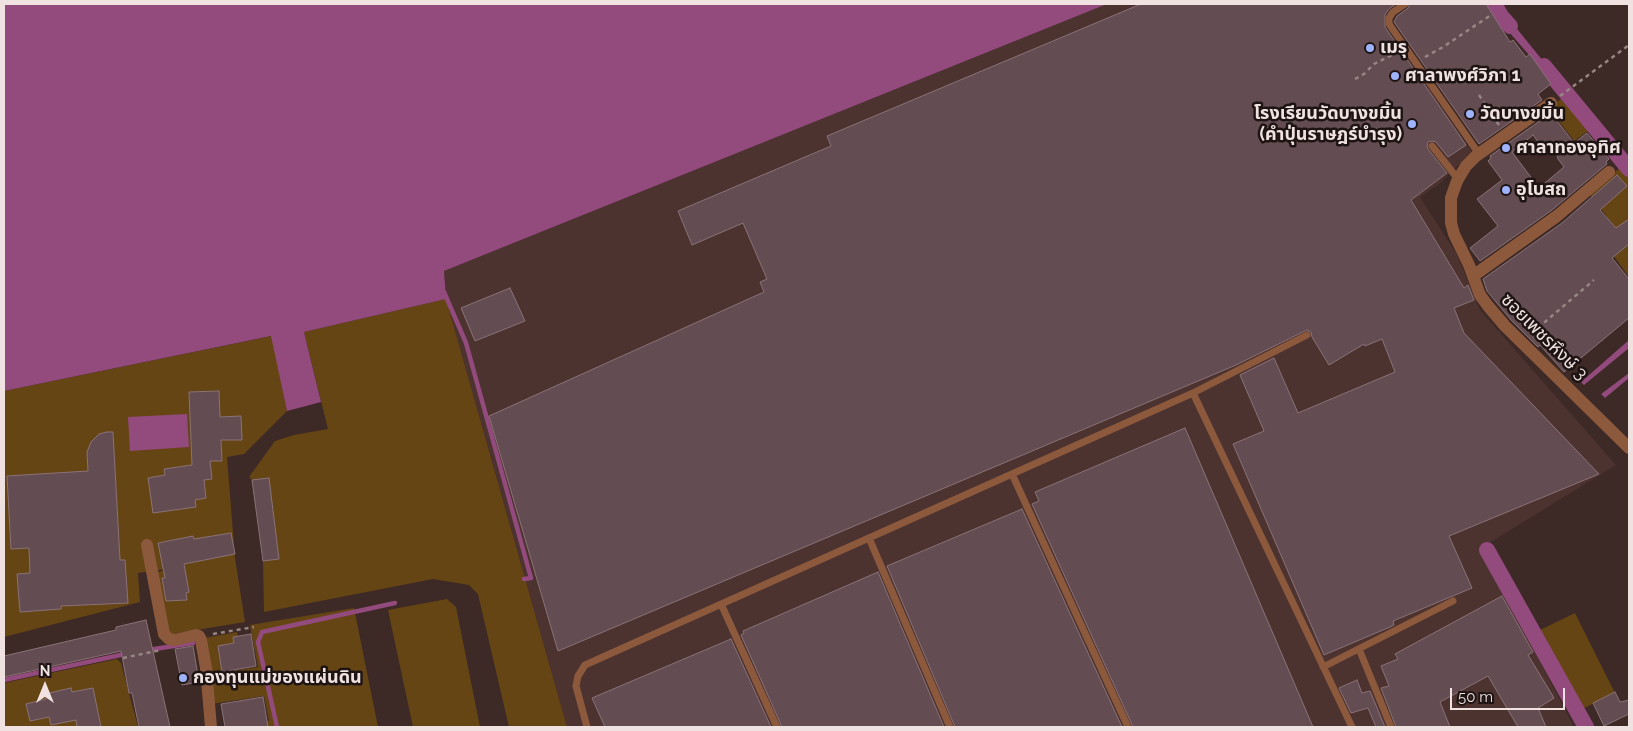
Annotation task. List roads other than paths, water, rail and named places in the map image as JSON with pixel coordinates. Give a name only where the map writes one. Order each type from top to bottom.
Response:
[{"type":"street","name":"ซอยเพชรหึงษ์ 3","points":[[1554,100],[1479,154],[1466,166],[1451,198],[1450,223],[1480,295],[1505,326],[1629,448]]},
{"type":"street","points":[[1473,276],[1557,216],[1610,172]]},
{"type":"street","points":[[147,546],[164,634],[169,639],[174,640],[199,636],[206,668],[211,727]]},
{"type":"lane","points":[[1405,4],[1393,12],[1389,18],[1389,24],[1479,154]]},
{"type":"lane","points":[[1432,146],[1458,180]]},
{"type":"lane","points":[[587,727],[576,686],[578,676],[585,665],[1193,393],[1307,335]]},
{"type":"lane","points":[[1193,393],[1352,727]]},
{"type":"lane","points":[[1012,474],[1128,727]]},
{"type":"lane","points":[[868,538],[950,727]]},
{"type":"lane","points":[[1323,667],[1452,601]]},
{"type":"lane","points":[[721,604],[777,727]]},
{"type":"lane","points":[[1359,649],[1391,727]]},
{"type":"waterway","points":[[1494,4],[1510,26]]},
{"type":"waterway","points":[[1544,66],[1629,169]]},
{"type":"waterway","points":[[444,292],[466,343],[531,578],[524,579]]},
{"type":"waterway","points":[[1487,550],[1586,727]]},
{"type":"waterway","points":[[277,727],[258,642],[262,632],[395,603]]},
{"type":"waterway","points":[[148,650],[193,643]]},
{"type":"waterway","points":[[4,680],[125,654]]},
{"type":"place","name":"เมรุ","points":[[1370,48]]},
{"type":"place","name":"ศาลาพงศ์วิภา 1","points":[[1395,76]]},
{"type":"place","name":"วัดบางขมิ้น","points":[[1470,114]]},
{"type":"place","name":"โรงเรียนวัดบางขมิ้น (คำปุ่นราษฎร์บำรุง)","points":[[1412,124]]},
{"type":"place","name":"ศาลาทองอุทิศ","points":[[1506,148]]},
{"type":"place","name":"อุโบสถ","points":[[1506,190]]},
{"type":"place","name":"กองทุนแม่ของแผ่นดิน","points":[[183,678]]}]
